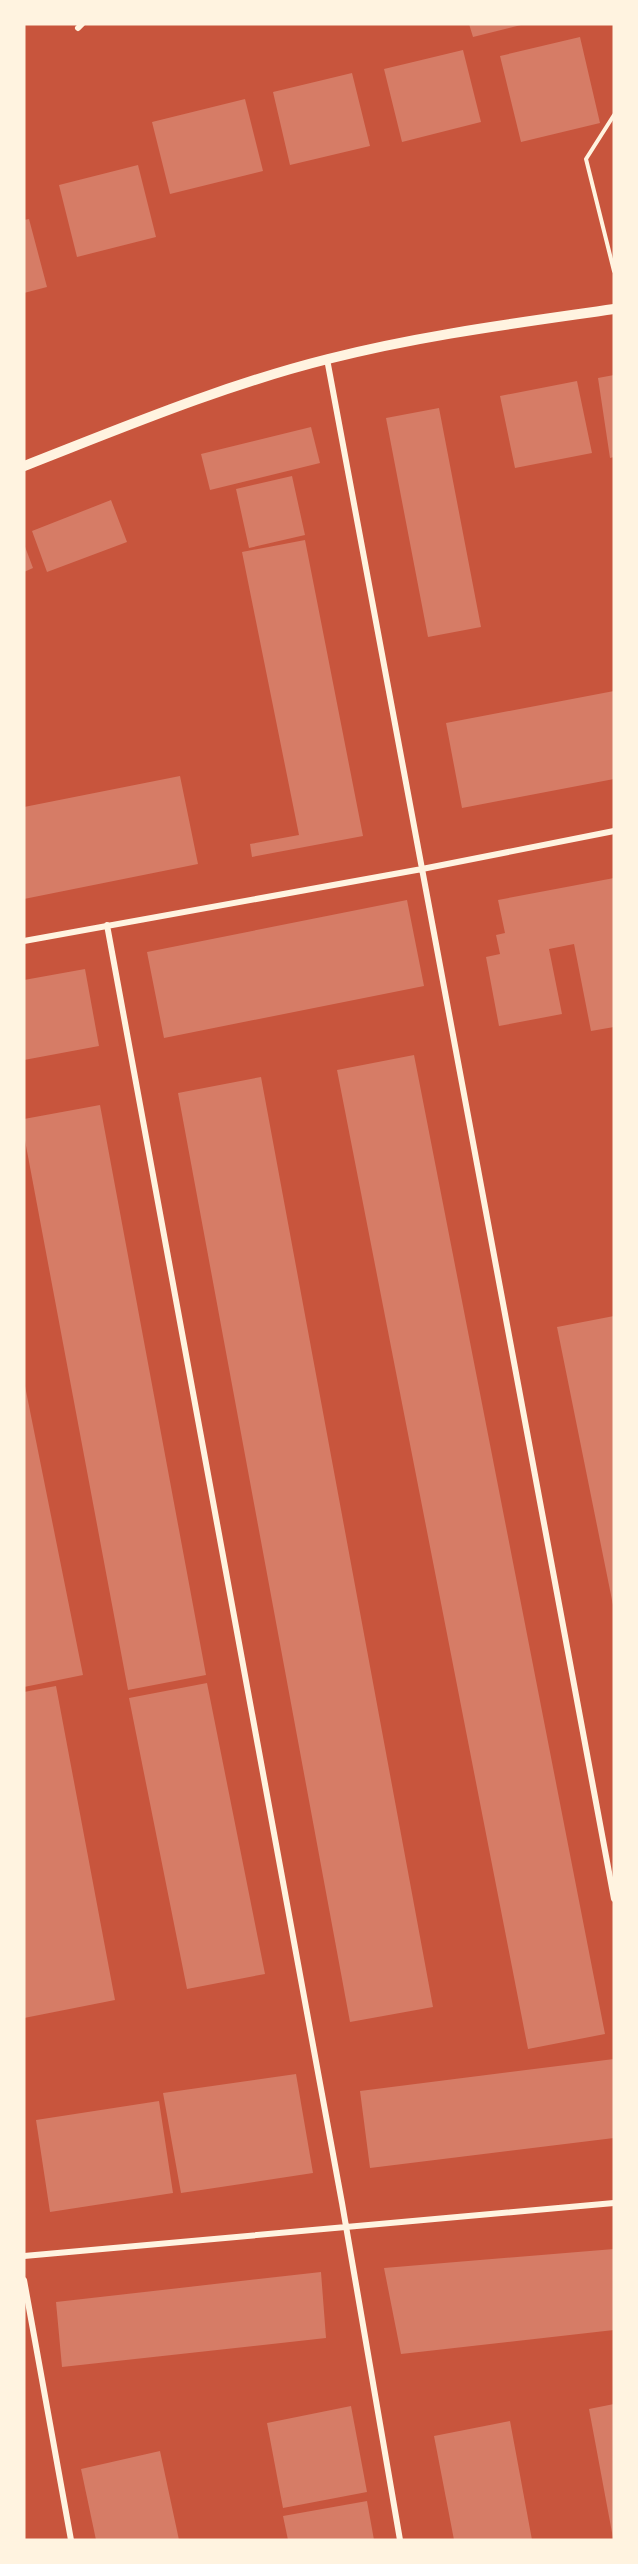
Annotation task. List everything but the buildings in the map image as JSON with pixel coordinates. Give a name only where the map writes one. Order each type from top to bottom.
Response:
[{"type":"street","points":[[24,466],[157,414],[327,359],[449,333],[614,309]]},
{"type":"street","points":[[327,359],[614,1899]]},
{"type":"street","points":[[24,941],[422,869],[614,831]]},
{"type":"street","points":[[106,925],[346,2227],[400,2540]]},
{"type":"street","points":[[24,2256],[614,2204]]},
{"type":"street","points":[[24,2280],[71,2540]]},
{"type":"path","points":[[614,115],[586,159],[614,271]]}]
